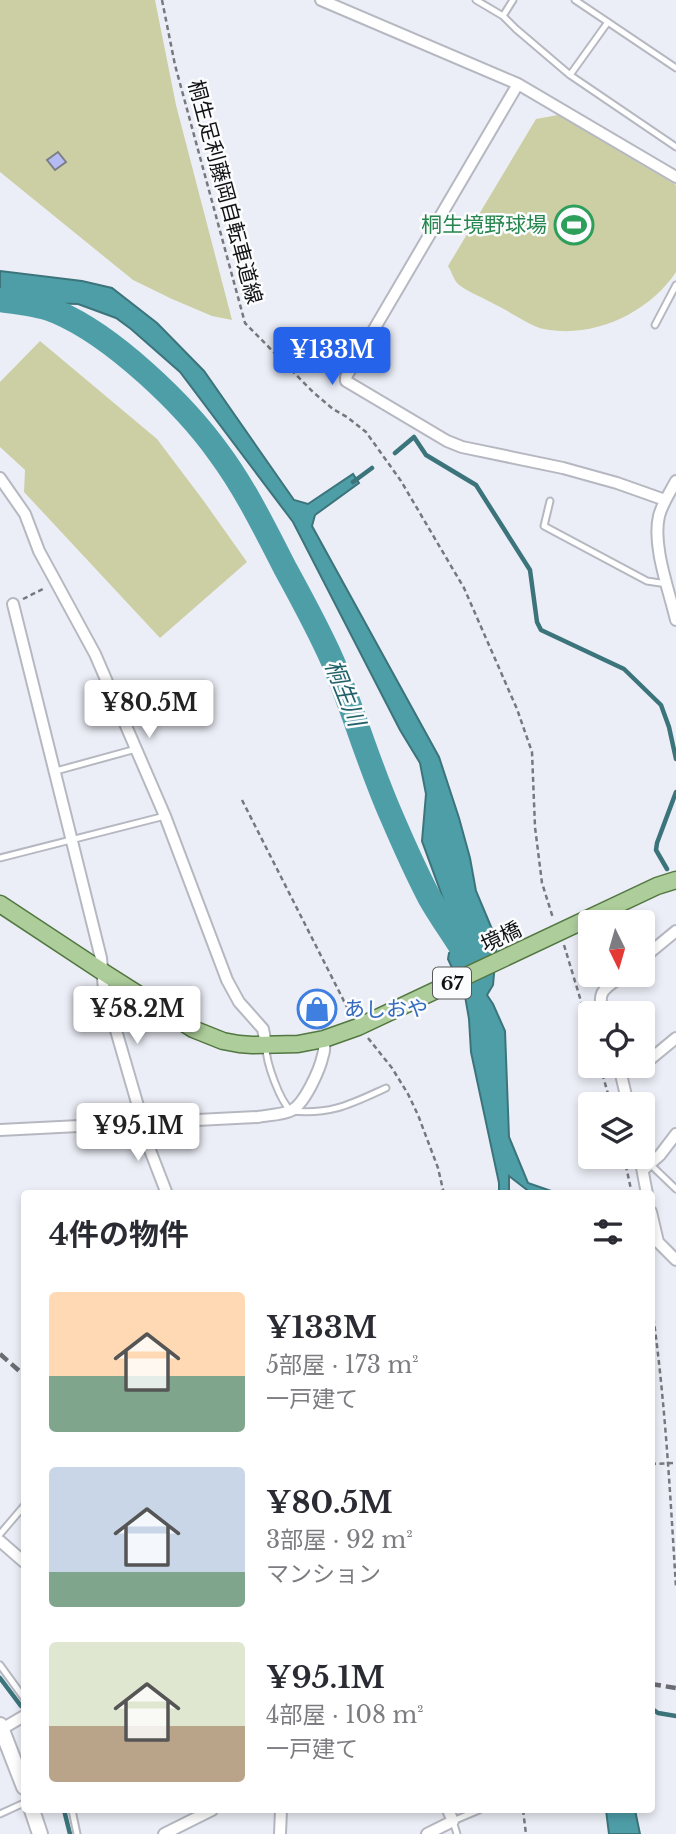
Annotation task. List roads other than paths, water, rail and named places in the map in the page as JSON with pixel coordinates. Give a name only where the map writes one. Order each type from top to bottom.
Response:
[{"type":"main road","name":"境橋","points":[[324,1039],[363,1029],[657,886],[676,880]]},
{"type":"main road","name":"67","points":[[0,904],[202,1033],[239,1044],[298,1044],[324,1039]]},
{"type":"main road","points":[[1,1727],[21,1779]]},
{"type":"main road","points":[[33,1813],[40,1834]]},
{"type":"street","points":[[321,0],[518,84],[676,177]]},
{"type":"street","points":[[518,84],[346,381],[447,441],[462,447],[563,468],[665,500]]},
{"type":"street","points":[[0,478],[6,491],[25,514],[39,551],[96,654],[164,816],[227,980],[239,1002],[263,1029],[266,1044]]},
{"type":"street","points":[[676,481],[659,515],[657,532],[659,554],[672,584],[676,620]]},
{"type":"street","points":[[13,604],[73,839],[101,958],[104,989],[141,1122],[166,1190]]},
{"type":"street","points":[[655,948],[676,931]]},
{"type":"street","points":[[600,1001],[601,993],[608,987]]},
{"type":"street","points":[[655,1055],[676,1038]]},
{"type":"street","points":[[0,1130],[258,1117],[291,1111],[303,1099],[316,1074],[323,1056],[324,1039]]},
{"type":"street","points":[[655,1158],[676,1134]]},
{"type":"street","points":[[647,1169],[648,1190]]},
{"type":"street","points":[[655,1229],[658,1242],[676,1260]]},
{"type":"street","points":[[0,1541],[21,1559]]},
{"type":"street","points":[[1,1727],[21,1717]]},
{"type":"street","points":[[164,1834],[206,1813]]},
{"type":"street","points":[[281,1813],[281,1834]]},
{"type":"street","points":[[427,1834],[453,1821],[449,1813]]},
{"type":"lane","points":[[476,0],[503,16],[570,75],[676,147]]},
{"type":"lane","points":[[503,16],[513,0]]},
{"type":"lane","points":[[575,0],[676,68]]},
{"type":"lane","points":[[570,75],[608,22]]},
{"type":"lane","points":[[655,325],[676,285]]},
{"type":"lane","points":[[550,501],[544,526],[648,581],[672,584]]},
{"type":"lane","points":[[56,771],[136,749]]},
{"type":"lane","points":[[0,858],[164,816]]},
{"type":"lane","points":[[266,1044],[267,1062],[285,1105],[291,1111],[334,1110],[386,1088]]},
{"type":"lane","points":[[650,1169],[676,1189]]},
{"type":"lane","points":[[0,1534],[21,1510]]},
{"type":"lane","points":[[0,1665],[21,1694]]},
{"type":"lane","points":[[0,1814],[21,1804]]},
{"type":"lane","points":[[73,1813],[77,1834]]},
{"type":"lane","points":[[457,1834],[453,1821],[472,1813]]},
{"type":"water","points":[[0,271],[82,281],[112,288],[157,323],[204,371],[294,500],[308,504],[353,474],[359,483],[315,515],[312,526],[439,757],[459,818],[476,891],[497,941],[493,985],[487,995],[505,1031],[509,1137],[528,1183],[548,1190],[527,1190],[509,1176],[509,1190],[499,1190],[471,1052],[465,996],[448,959],[449,953],[457,947],[452,923],[422,841],[426,794],[420,763],[400,730],[293,522],[180,372],[131,329],[116,318],[78,304],[41,303],[0,296]]},
{"type":"water","points":[[606,1813],[636,1813],[640,1834],[609,1834]]},
{"type":"waterway","name":"桐生川","points":[[0,300],[50,309],[101,337],[167,393],[219,453],[254,509],[322,638],[409,856],[429,897],[471,964]]},
{"type":"waterway","points":[[395,453],[414,437],[426,455],[476,485],[530,570],[537,622],[541,630],[624,669],[661,705],[676,759]]},
{"type":"waterway","points":[[353,482],[372,468]]},
{"type":"waterway","points":[[667,869],[656,850],[676,792]]},
{"type":"waterway","points":[[0,1678],[21,1706]]},
{"type":"waterway","name":"桐生川","points":[[655,1711],[676,1716]]},
{"type":"waterway","points":[[65,1813],[70,1834]]},
{"type":"railway","points":[[0,1354],[21,1372]]},
{"type":"railway","points":[[655,1685],[676,1688]]},
{"type":"place","name":"桐生境野球場","points":[[574,225]]},
{"type":"place","name":"あしおや","points":[[317,1009]]}]
